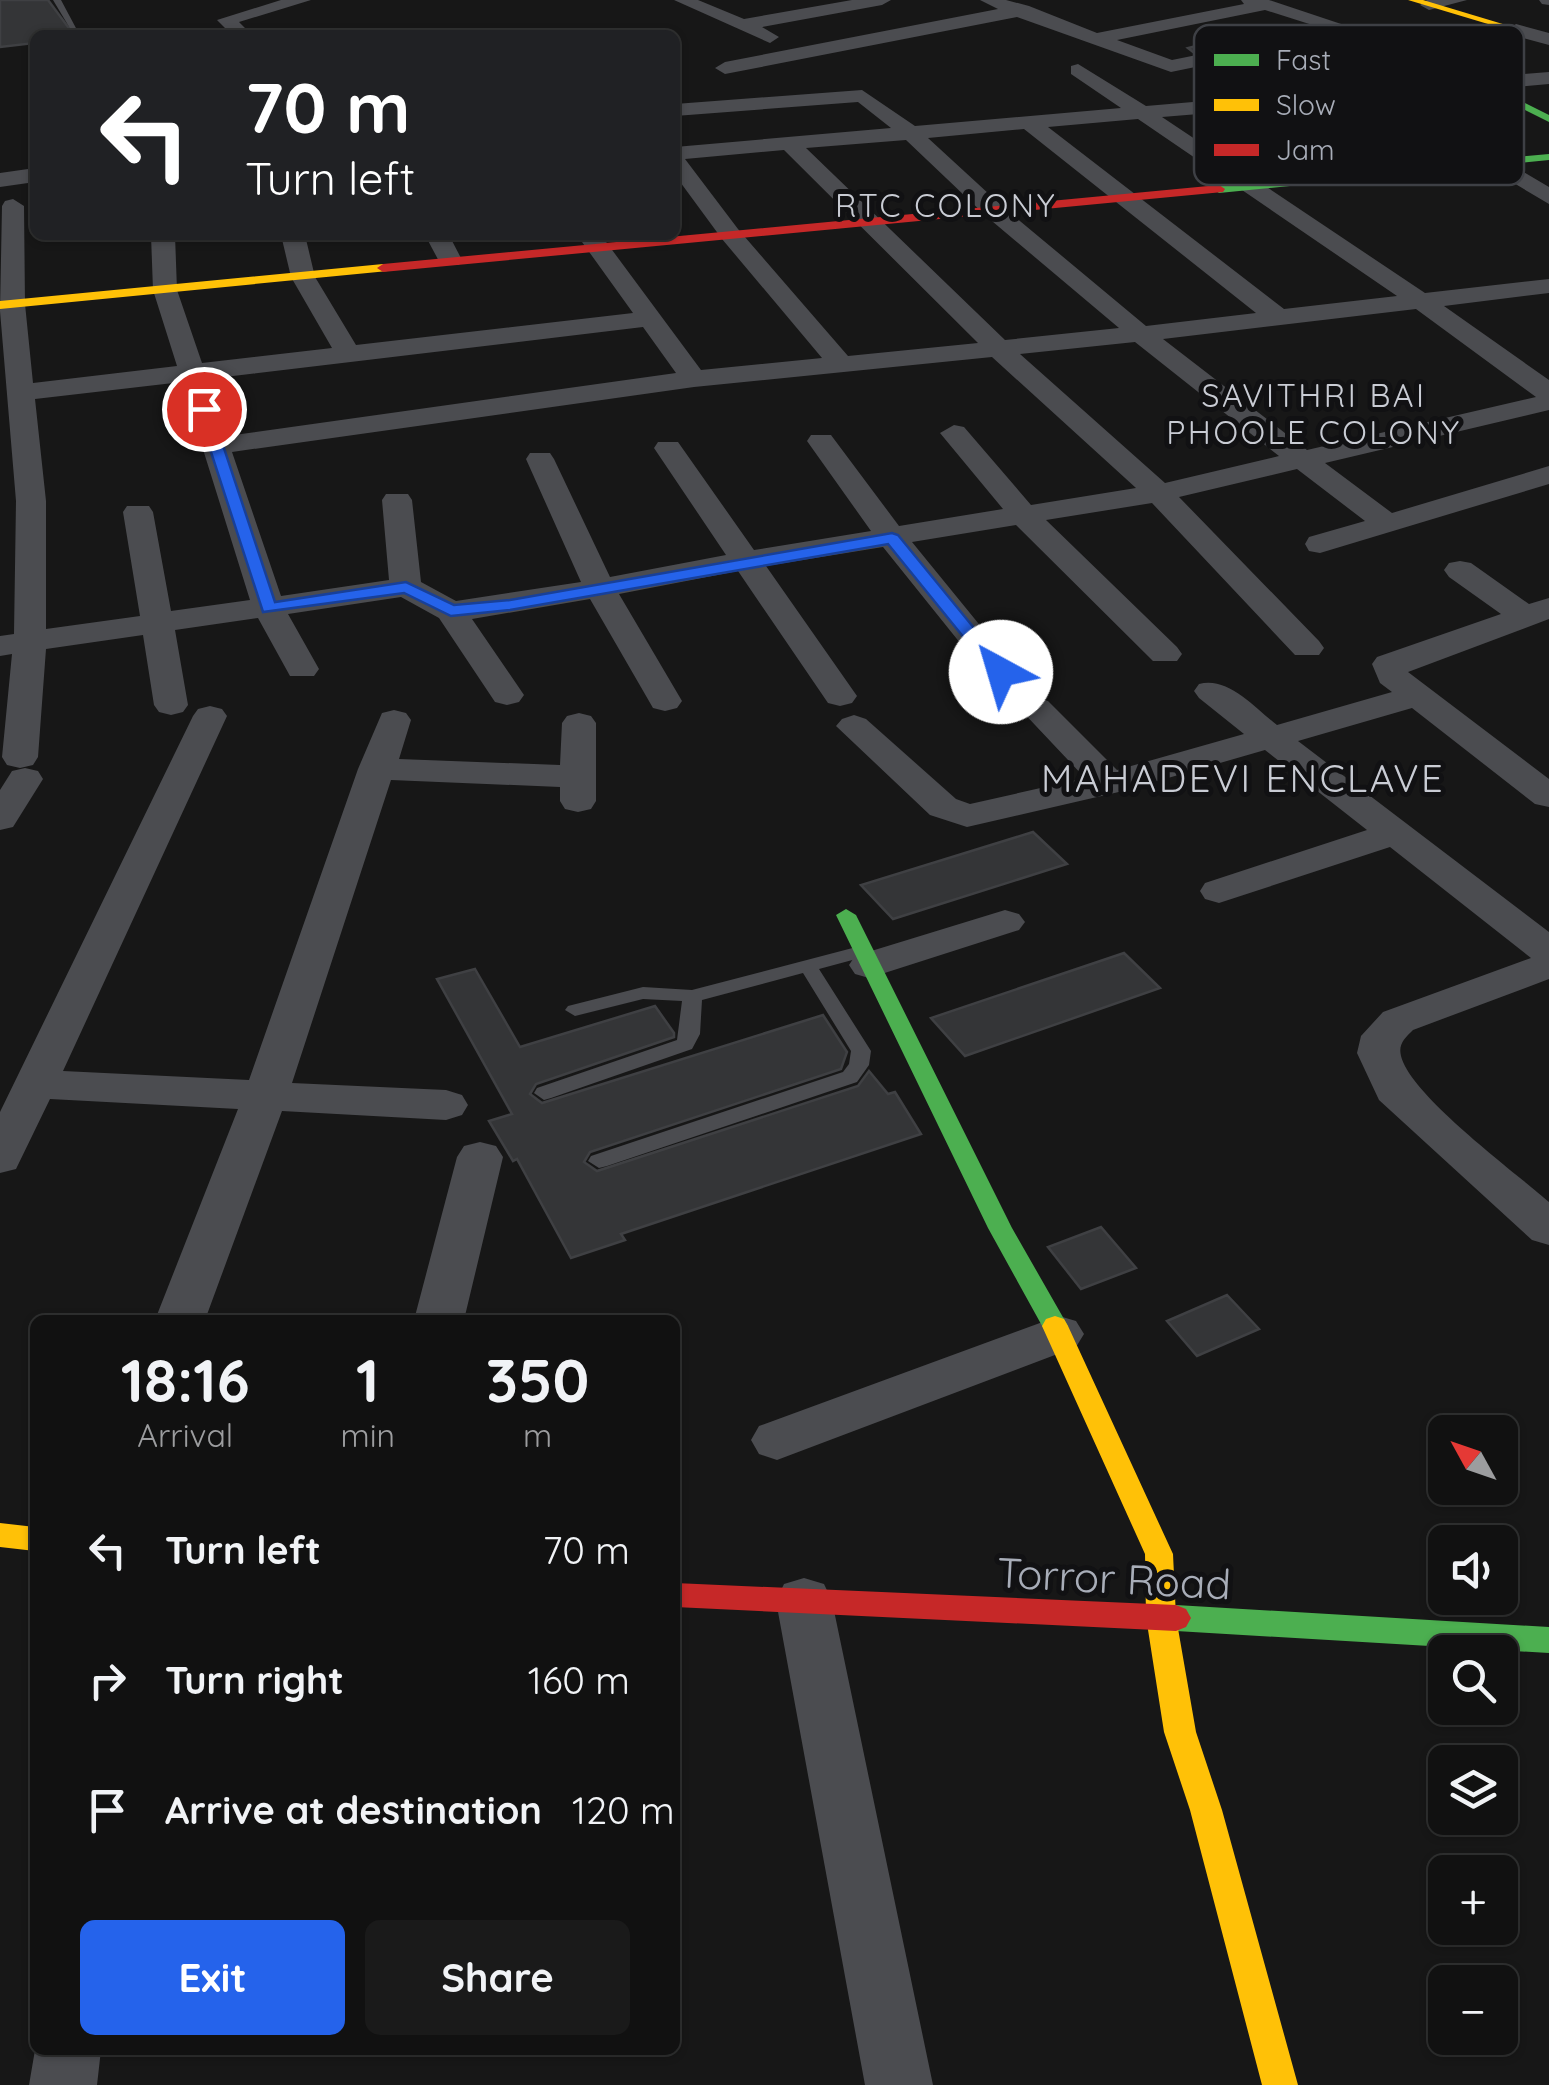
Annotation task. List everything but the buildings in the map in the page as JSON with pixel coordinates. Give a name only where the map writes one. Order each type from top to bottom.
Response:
[{"type":"street","points":[[237,30],[226,20],[302,0]]},
{"type":"street","points":[[683,0],[806,53]]},
{"type":"street","points":[[743,25],[882,0]]},
{"type":"street","points":[[990,0],[1170,66],[1194,61]]},
{"type":"street","points":[[1421,2],[1458,0]]},
{"type":"street","points":[[1097,39],[1258,2],[1328,25]]},
{"type":"street","points":[[1421,2],[1499,25]]},
{"type":"street","points":[[725,68],[1055,4]]},
{"type":"street","points":[[960,24],[993,37]]},
{"type":"street","points":[[1524,32],[1549,39]]},
{"type":"street","points":[[1078,70],[1194,147]]},
{"type":"street","points":[[841,78],[1140,334],[1387,522]]},
{"type":"street","points":[[1524,79],[1549,78]]},
{"type":"street","points":[[680,110],[862,96]]},
{"type":"street","points":[[1524,105],[1549,119]]},
{"type":"street","points":[[680,156],[1194,107]]},
{"type":"street","points":[[1028,122],[1279,318]]},
{"type":"street","points":[[789,144],[997,347],[1159,493],[1307,648]]},
{"type":"street","points":[[1524,159],[1549,157]]},
{"type":"street","points":[[680,164],[730,234],[841,364]]},
{"type":"street","points":[[0,180],[30,176]]},
{"type":"street","points":[[1524,181],[1549,197]]},
{"type":"street","points":[[680,237],[1263,185]]},
{"type":"street","points":[[1253,186],[1549,393]]},
{"type":"street","points":[[0,818],[22,768],[15,643],[20,393],[6,304],[13,206]]},
{"type":"street","points":[[163,240],[165,290],[215,446],[269,608],[302,669]]},
{"type":"street","points":[[294,240],[303,277],[348,355]]},
{"type":"street","points":[[440,240],[450,260]]},
{"type":"street","points":[[6,304],[303,277],[593,241],[694,379]]},
{"type":"street","points":[[215,446],[694,379],[1140,334],[1549,286]]},
{"type":"street","points":[[20,393],[648,320]]},
{"type":"street","points":[[451,610],[510,605],[748,560],[1159,493],[1549,402]]},
{"type":"street","points":[[954,433],[1024,516],[1165,654]]},
{"type":"street","points":[[820,440],[892,538],[1001,672]]},
{"type":"street","points":[[668,448],[748,560],[847,711],[953,813],[982,814],[1110,782],[1417,696]]},
{"type":"street","points":[[540,459],[599,586],[665,701]]},
{"type":"street","points":[[1320,544],[1549,475]]},
{"type":"street","points":[[397,500],[406,587]]},
{"type":"street","points":[[138,512],[171,705]]},
{"type":"street","points":[[1460,570],[1536,612]]},
{"type":"street","points":[[15,643],[406,587],[451,610],[506,696]]},
{"type":"street","points":[[1536,612],[1388,664],[1392,676],[1548,796]]},
{"type":"street","points":[[1210,692],[1549,952]]},
{"type":"street","points":[[1036,708],[1110,782]]},
{"type":"street","points":[[0,1158],[210,716]]},
{"type":"street","points":[[182,1315],[266,1094],[394,720]]},
{"type":"street","points":[[376,769],[578,789],[579,724]]},
{"type":"street","points":[[1220,890],[1396,834]]},
{"type":"street","points":[[846,915],[1000,1228],[1060,1334],[1159,1554],[1161,1617],[1180,1732],[1206,1810],[1280,2085]]},
{"type":"street","points":[[866,958],[1006,922]]},
{"type":"street","points":[[1549,965],[1398,1020],[1382,1036],[1378,1053],[1394,1090],[1549,1228]]},
{"type":"street","points":[[34,1084],[446,1105]]},
{"type":"street","points":[[440,1315],[480,1156]]},
{"type":"street","points":[[777,1440],[1060,1334]]},
{"type":"street","points":[[0,1535],[30,1538]]},
{"type":"street","name":"Torror Road","points":[[680,1595],[1161,1617],[1549,1640]]},
{"type":"street","points":[[804,1601],[899,2085]]},
{"type":"street","points":[[63,2085],[67,2055]]},
{"type":"lane","points":[[59,2],[73,3]]},
{"type":"lane","points":[[59,2],[74,28]]},
{"type":"lane","points":[[574,1010],[644,993],[692,996],[807,964],[866,958]]},
{"type":"lane","points":[[599,1161],[850,1076],[860,1065],[861,1051],[807,964]]},
{"type":"lane","points":[[544,1093],[684,1044],[690,1034],[692,996]]},
{"type":"traffic: fast","points":[[1524,106],[1549,119]]},
{"type":"traffic: fast","points":[[1524,159],[1549,157]]},
{"type":"traffic: fast","points":[[1219,189],[1260,185]]},
{"type":"traffic: fast","points":[[846,915],[1000,1228],[1055,1326]]},
{"type":"traffic: fast","points":[[1176,1618],[1549,1640]]},
{"type":"traffic: slow","points":[[1413,0],[1500,25]]},
{"type":"traffic: slow","points":[[0,305],[383,268]]},
{"type":"traffic: slow","points":[[1055,1326],[1159,1554],[1161,1617],[1180,1732],[1206,1810],[1280,2085]]},
{"type":"traffic: slow","points":[[0,1535],[30,1538]]},
{"type":"traffic: jam","points":[[680,240],[1219,189]]},
{"type":"traffic: jam","points":[[383,268],[679,240]]},
{"type":"traffic: jam","points":[[680,1595],[1176,1618]]},
{"type":"district","name":"RTC COLONY","points":[[946,205]]},
{"type":"district","name":"SAVITHRI BAI PHOOLE COLONY","points":[[1314,414]]},
{"type":"district","name":"MAHADEVI ENCLAVE","points":[[1243,778]]},
{"type":"route","points":[[204,409],[269,608],[406,587],[451,610],[510,605],[599,586],[892,538],[1001,672]]}]
